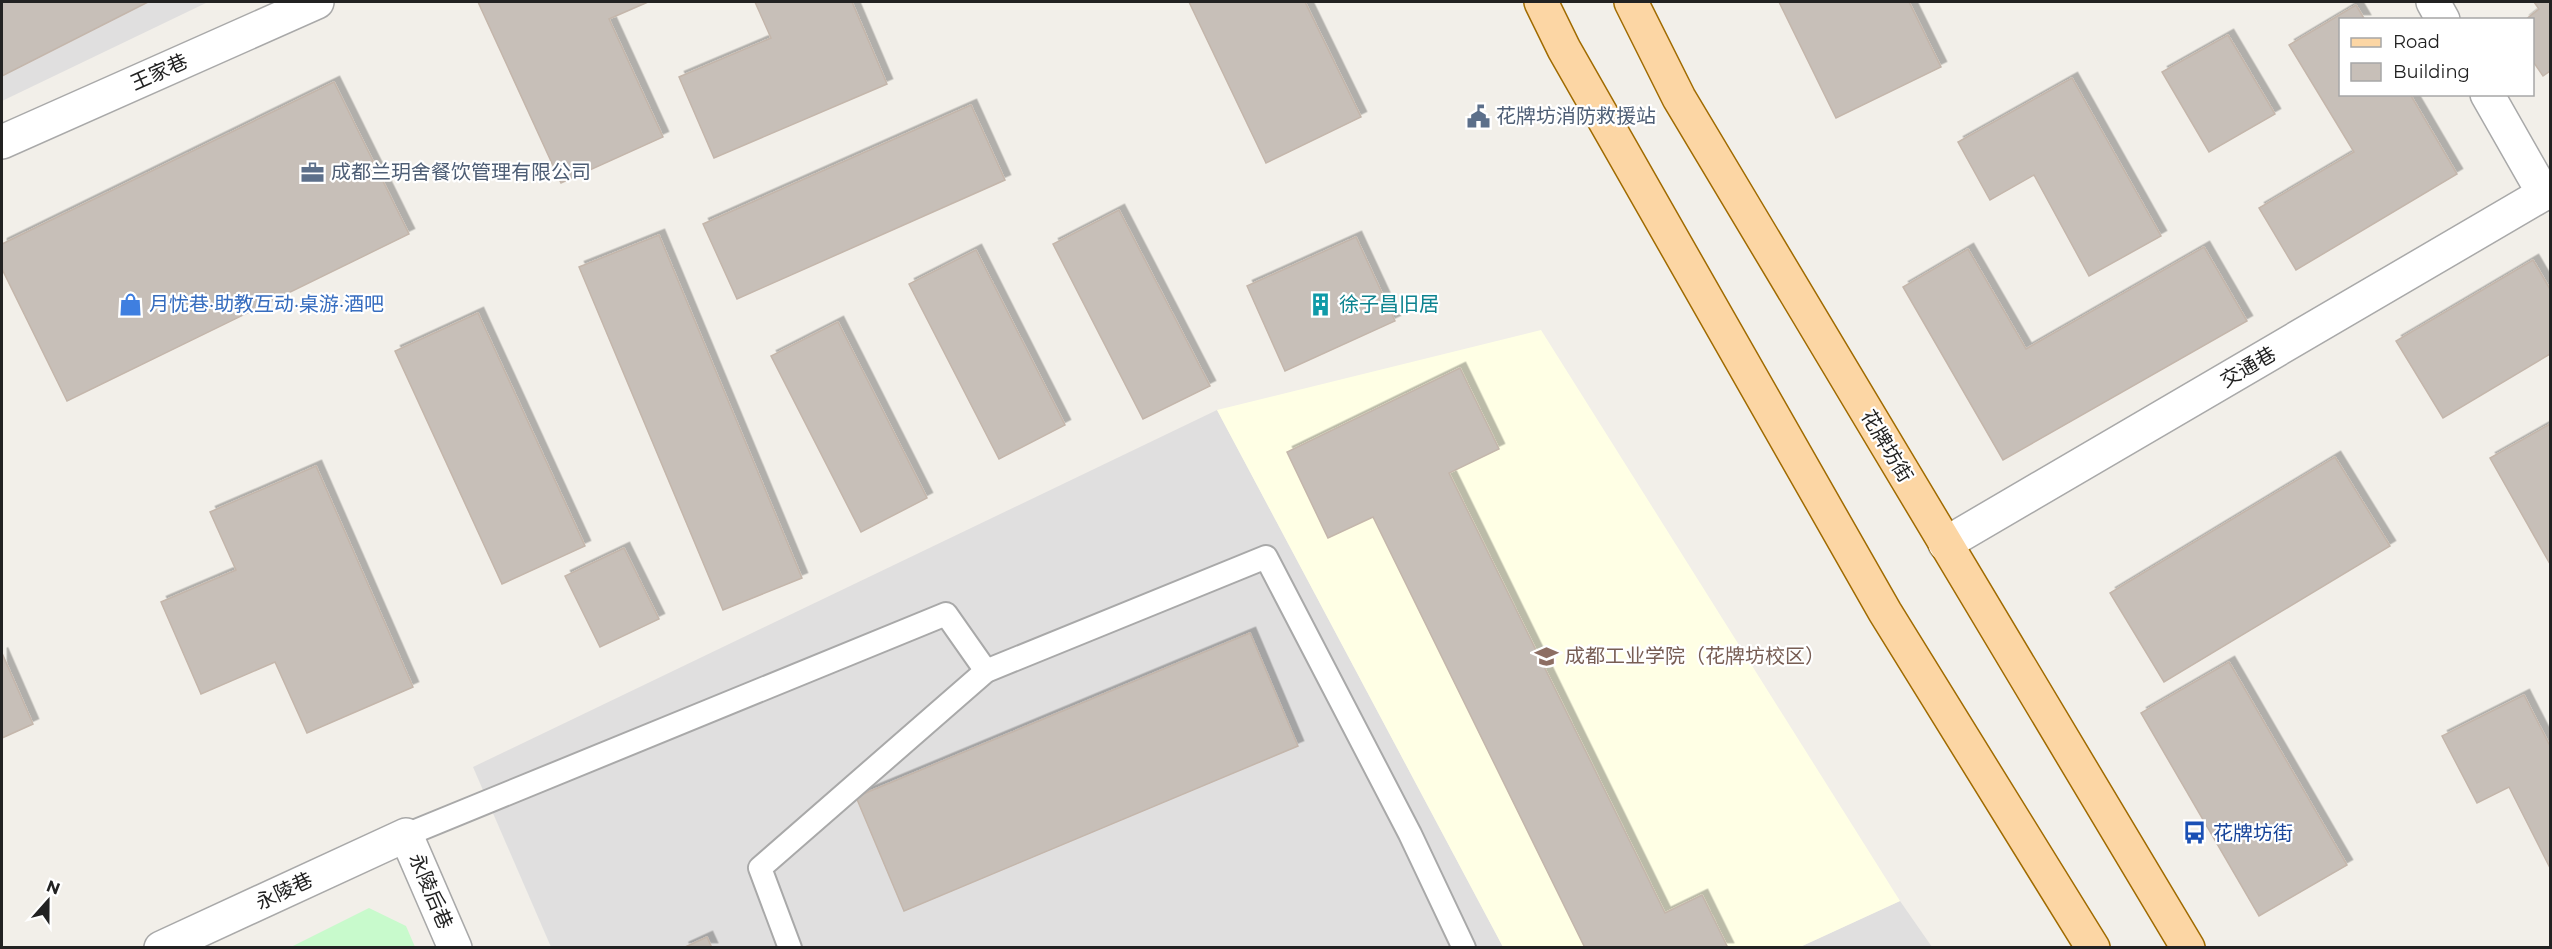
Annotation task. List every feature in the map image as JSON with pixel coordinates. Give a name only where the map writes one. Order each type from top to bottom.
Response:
[{"type":"main road","points":[[1541,2],[1564,49],[1885,612],[2093,948]]},
{"type":"main road","name":"花牌坊街","points":[[1632,2],[1678,98],[2187,948]]},
{"type":"street","name":"王家巷","points":[[2,142],[318,2]]},
{"type":"street","points":[[2433,2],[2442,18]]},
{"type":"street","points":[[2488,96],[2547,192]]},
{"type":"street","name":"交通巷","points":[[1945,544],[2547,192]]},
{"type":"street","name":"永陵巷","points":[[161,948],[406,835]]},
{"type":"street","name":"永陵后巷","points":[[406,835],[455,948]]},
{"type":"lane","points":[[790,948],[760,868],[986,671],[1266,557],[1410,834],[1464,948]]},
{"type":"lane","points":[[406,835],[946,614],[986,671]]},
{"type":"shaded area","points":[[2,2],[208,2],[2,101]]},
{"type":"shaded area","name":"成都工业学院（花牌坊校区）","points":[[1541,330],[1900,901],[1800,947],[1503,947],[1217,410]]},
{"type":"shaded area","points":[[1217,410],[1503,947],[551,947],[473,767]]},
{"type":"shaded area","points":[[1900,901],[1932,947],[1800,947]]},
{"type":"green space","points":[[369,908],[406,926],[415,947],[291,947]]},
{"type":"building","points":[[2,2],[148,2],[2,76]]},
{"type":"building","points":[[478,2],[648,2],[609,19],[663,137],[561,183]]},
{"type":"building","points":[[755,2],[852,2],[887,84],[714,158],[679,77],[771,38]]},
{"type":"building","points":[[1189,2],[1305,2],[1361,117],[1266,163]]},
{"type":"building","points":[[1779,2],[1909,2],[1941,67],[1836,118]]},
{"type":"building","points":[[2534,2],[2550,2],[2550,71],[2543,76],[2534,63],[2534,18],[2528,18],[2539,9]]},
{"type":"building","points":[[2356,5],[2364,18],[2339,18],[2339,96],[2411,96],[2457,174],[2296,270],[2259,208],[2354,152],[2289,45]]},
{"type":"building","points":[[2228,35],[2275,114],[2209,152],[2162,72]]},
{"type":"building","points":[[2072,78],[2161,236],[2089,276],[2034,175],[1990,200],[1958,142]]},
{"type":"building","points":[[334,82],[409,234],[67,401],[2,269],[2,244]]},
{"type":"building","points":[[971,105],[1005,180],[737,299],[703,224]]},
{"type":"building","points":[[1119,210],[1210,386],[1143,419],[1053,244]]},
{"type":"building","points":[[659,235],[802,578],[723,610],[579,267]]},
{"type":"building","name":"徐子昌旧居","points":[[1356,237],[1395,321],[1285,371],[1247,286]]},
{"type":"building","points":[[2204,247],[2247,321],[2003,460],[1903,287],[1968,249],[2026,349]]},
{"type":"building","points":[[976,250],[1065,425],[999,459],[909,284]]},
{"type":"building","points":[[2533,260],[2550,289],[2550,354],[2443,418],[2396,341]]},
{"type":"building","points":[[478,313],[585,546],[502,584],[395,351]]},
{"type":"building","points":[[838,322],[927,498],[861,532],[771,356]]},
{"type":"building","points":[[1460,368],[1499,449],[1449,473],[1665,913],[1702,895],[1728,948],[1585,948],[1373,517],[1328,538],[1287,452]]},
{"type":"building","points":[[2550,424],[2550,564],[2490,458]]},
{"type":"building","points":[[2335,457],[2390,546],[2164,682],[2110,593]]},
{"type":"building","points":[[316,466],[413,687],[307,733],[275,662],[201,694],[161,602],[236,570],[210,512]]},
{"type":"building","points":[[624,548],[659,619],[600,647],[565,576]]},
{"type":"building","points":[[1250,633],[1298,746],[904,911],[856,797]]},
{"type":"building","points":[[2,653],[33,724],[2,738]]},
{"type":"building","points":[[2229,662],[2347,865],[2259,916],[2141,713]]},
{"type":"building","points":[[2524,695],[2550,746],[2550,868],[2509,787],[2477,803],[2442,736]]},
{"type":"building","points":[[707,937],[712,948],[683,948]]},
{"type":"place","name":"花牌坊消防救援站","points":[[1478,116]]},
{"type":"place","name":"成都兰玥舍餐饮管理有限公司","points":[[313,172]]},
{"type":"place","name":"月忧巷·助教互动·桌游·酒吧","points":[[131,304]]},
{"type":"place","name":"徐子昌旧居","points":[[1321,304]]},
{"type":"place","name":"成都工业学院（花牌坊校区）","points":[[1547,656]]},
{"type":"place","name":"花牌坊街","points":[[2195,833]]}]
